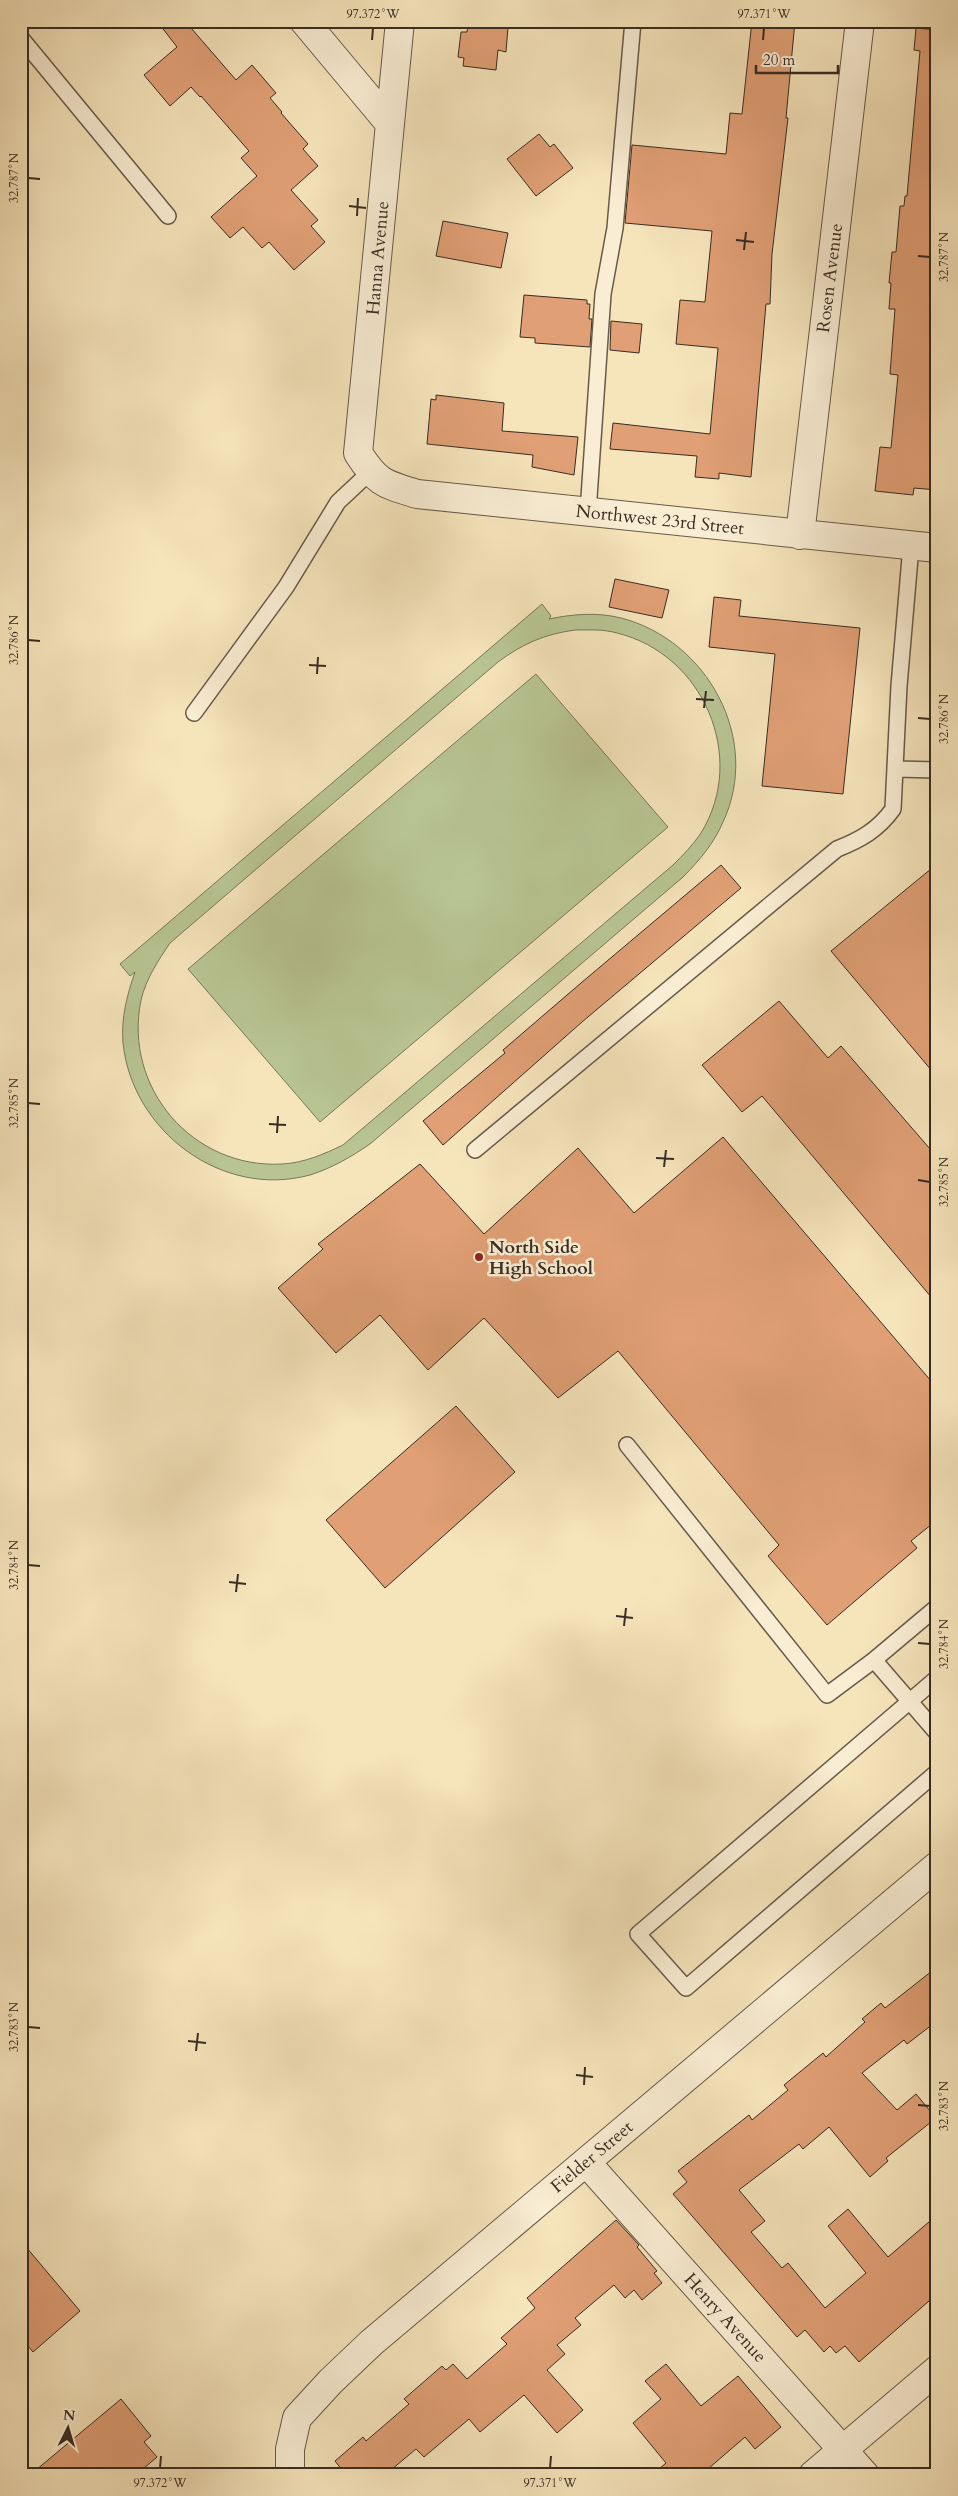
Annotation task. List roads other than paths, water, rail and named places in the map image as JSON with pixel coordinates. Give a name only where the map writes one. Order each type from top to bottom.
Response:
[{"type":"street","points":[[304,21],[390,124]]},
{"type":"street","name":"Hanna Avenue","points":[[377,478],[358,453],[400,21]]},
{"type":"street","name":"Rosen Avenue","points":[[800,535],[860,21]]},
{"type":"street","name":"Northwest 23rd Street","points":[[377,478],[417,494],[924,547]]},
{"type":"street","name":"Fielder Street","points":[[290,2475],[290,2449],[297,2418],[331,2381],[371,2343],[937,1866]]},
{"type":"street","name":"Henry Avenue","points":[[586,2162],[865,2475]]},
{"type":"street","points":[[813,2475],[937,2370]]},
{"type":"lane","points":[[588,512],[603,294],[615,228],[633,21]]},
{"type":"lane","points":[[21,38],[168,216]]},
{"type":"lane","points":[[194,713],[286,587],[338,502],[377,478]]},
{"type":"lane","points":[[475,1150],[837,849],[859,840],[883,823],[893,809],[899,686],[924,547]]},
{"type":"lane","points":[[896,768],[937,770]]},
{"type":"lane","points":[[627,1445],[827,1695],[874,1660],[937,1607]]},
{"type":"lane","points":[[874,1660],[937,1733]]},
{"type":"lane","points":[[937,1678],[638,1934],[686,1988],[937,1772]]},
{"type":"place","name":"North Side High School","points":[[479,1257]]}]
